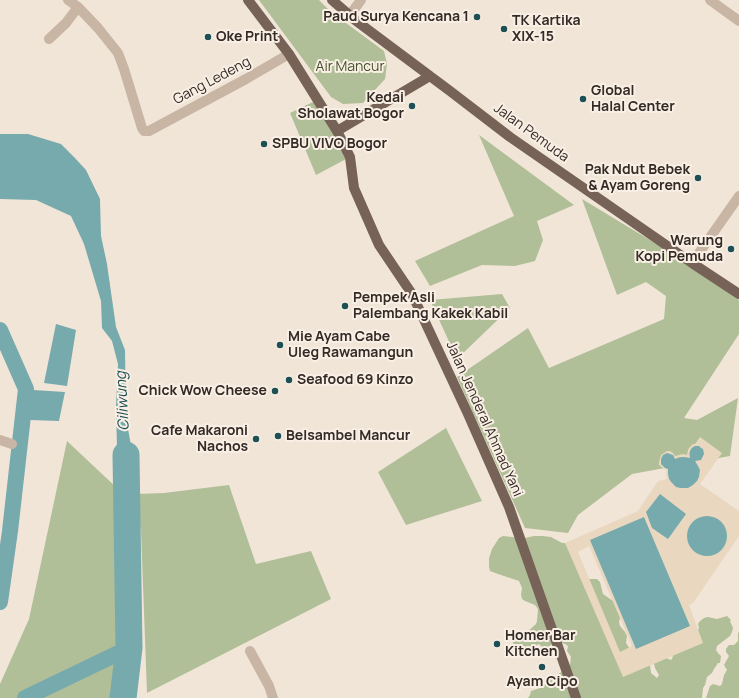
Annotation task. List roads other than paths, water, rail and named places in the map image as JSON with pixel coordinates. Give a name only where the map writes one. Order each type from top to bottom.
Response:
[{"type":"main road","name":"Jalan Jenderal Ahmad Yani","points":[[248,0],[289,54],[337,131],[350,157],[354,188],[378,245],[412,294],[468,414],[509,507],[576,698]]},
{"type":"main road","name":"Jalan Pemuda","points":[[332,0],[510,137],[739,294]]},
{"type":"main road","points":[[337,131],[430,76]]},
{"type":"street","points":[[49,39],[66,23],[78,7],[68,0]]},
{"type":"street","points":[[350,15],[361,0]]},
{"type":"street","points":[[710,0],[739,21]]},
{"type":"street","name":"Gang Ledeng","points":[[78,7],[98,28],[118,53],[144,131],[149,131],[289,54]]},
{"type":"street","points":[[692,263],[739,196]]},
{"type":"street","points":[[0,440],[12,444]]},
{"type":"street","points":[[250,651],[270,686],[273,698]]},
{"type":"water","points":[[0,134],[28,134],[61,144],[86,170],[100,199],[101,236],[107,264],[116,327],[125,350],[126,418],[132,451],[136,494],[118,489],[116,407],[118,364],[112,341],[102,328],[101,301],[84,244],[71,216],[36,200],[0,199]]},
{"type":"water","points":[[56,324],[76,330],[67,386],[44,383]]},
{"type":"water","points":[[33,390],[65,392],[59,421],[30,420]]},
{"type":"water","points":[[695,446],[699,446],[703,449],[704,454],[701,460],[695,461],[700,470],[699,477],[693,485],[688,488],[676,487],[669,479],[668,469],[661,464],[661,459],[663,455],[667,453],[673,455],[675,459],[683,457],[690,458],[690,451]]},
{"type":"water","points":[[660,494],[686,514],[668,539],[652,528],[646,512]]},
{"type":"water","points":[[707,516],[721,522],[727,536],[721,550],[707,556],[693,550],[687,536],[693,522]]},
{"type":"water","points":[[644,517],[690,626],[636,649],[590,540]]},
{"type":"waterway","points":[[0,330],[26,389],[10,531],[0,602]]},
{"type":"waterway","name":"Ciliwung","points":[[123,698],[129,648],[126,455]]},
{"type":"waterway","points":[[25,698],[129,648]]},
{"type":"place","name":"Paud Surya Kencana 1","points":[[477,17]]},
{"type":"place","name":"TK Kartika XIX-15","points":[[504,29]]},
{"type":"place","name":"Oke Print","points":[[208,37]]},
{"type":"place","name":"Global Halal Center","points":[[583,99]]},
{"type":"place","name":"Kedai Sholawat Bogor","points":[[412,106]]},
{"type":"place","name":"SPBU VIVO Bogor","points":[[264,144]]},
{"type":"place","name":"Pak Ndut Bebek & Ayam Goreng","points":[[698,178]]},
{"type":"place","name":"Warung Kopi Pemuda","points":[[731,249]]},
{"type":"place","name":"Pempek Asli Palembang Kakek Kabil","points":[[345,306]]},
{"type":"place","name":"Mie Ayam Cabe Uleg Rawamangun","points":[[280,345]]},
{"type":"place","name":"Seafood 69 Kinzo","points":[[289,380]]},
{"type":"place","name":"Chick Wow Cheese","points":[[275,391]]},
{"type":"place","name":"Belsambel Mancur","points":[[278,436]]},
{"type":"place","name":"Cafe Makaroni Nachos","points":[[256,439]]},
{"type":"place","name":"Homer Bar Kitchen","points":[[497,644]]},
{"type":"place","name":"Ayam Cipo","points":[[542,667]]},
{"type":"park label","name":"Air Mancur","points":[[350,67]]}]
